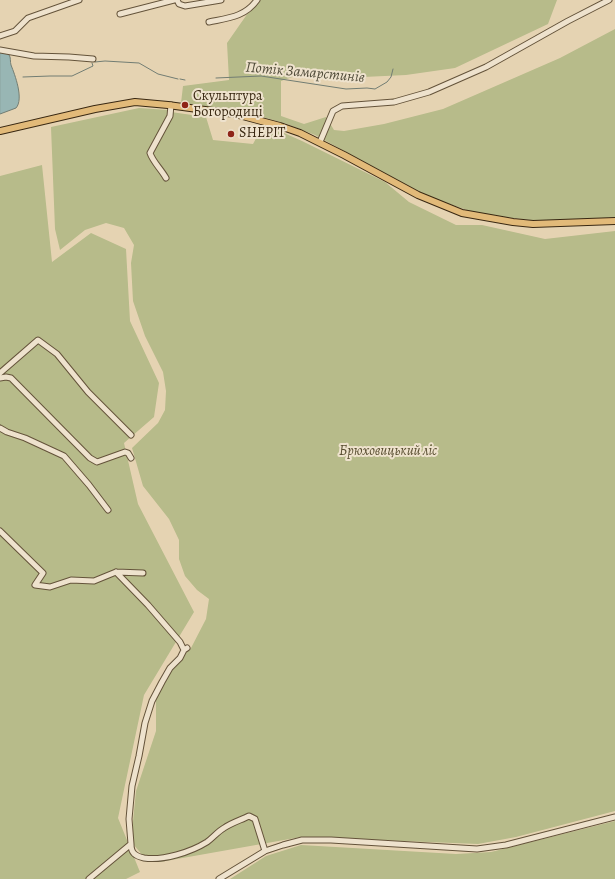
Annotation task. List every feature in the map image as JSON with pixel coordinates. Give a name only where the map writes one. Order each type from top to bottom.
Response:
[{"type":"main road","points":[[0,131],[124,104],[140,102],[171,105],[243,116],[280,126],[320,142],[418,195],[462,213],[533,224],[615,221]]},
{"type":"street","points":[[0,36],[15,31],[28,18],[79,0]]},
{"type":"street","points":[[120,14],[174,0]]},
{"type":"street","points":[[177,0],[179,4],[185,6],[221,0]]},
{"type":"street","points":[[209,22],[246,12],[257,0]]},
{"type":"street","points":[[320,142],[333,111],[342,106],[394,102],[429,92],[486,66],[609,0]]},
{"type":"street","points":[[0,50],[34,56],[93,59]]},
{"type":"street","points":[[166,178],[150,153],[170,116],[171,105]]},
{"type":"street","points":[[0,373],[38,340],[57,354],[88,392],[131,435]]},
{"type":"street","points":[[0,378],[11,378],[90,458],[97,462],[125,452],[131,458]]},
{"type":"street","points":[[0,428],[64,456],[108,510]]},
{"type":"street","points":[[0,531],[43,573],[35,585],[50,586],[71,580],[94,581],[116,572],[143,572]]},
{"type":"street","points":[[116,572],[148,605],[185,649],[180,658],[170,668],[162,682],[152,701],[145,723],[132,786],[130,819],[131,850],[134,854],[148,858],[162,858],[195,848],[207,842],[224,828],[249,816],[255,819],[265,851]]},
{"type":"street","points":[[219,879],[265,851],[302,840],[331,840],[477,849],[506,844],[615,817]]},
{"type":"street","points":[[89,879],[131,844]]},
{"type":"green space","points":[[257,0],[557,0],[548,24],[455,68],[406,75],[342,78],[309,71],[281,81],[281,116],[304,124],[326,117],[334,130],[344,131],[384,124],[443,109],[560,58],[615,29],[615,219],[548,222],[478,214],[427,196],[315,135],[287,124],[248,113],[181,103],[183,86],[229,80],[227,43]]},
{"type":"green space","name":"Брюховицький ліс","points":[[139,108],[168,110],[171,112],[206,117],[213,140],[253,144],[260,131],[250,125],[273,128],[385,182],[409,202],[456,225],[482,225],[545,239],[615,231],[615,811],[516,837],[478,844],[301,837],[160,862],[144,857],[133,844],[132,831],[136,791],[156,731],[156,693],[180,658],[191,648],[206,619],[209,599],[197,590],[185,576],[179,559],[179,540],[169,519],[143,486],[132,448],[158,423],[165,410],[166,391],[163,372],[145,336],[133,301],[131,263],[134,245],[124,228],[106,223],[85,230],[60,250],[55,229],[51,127]]},
{"type":"green space","points":[[42,165],[52,262],[91,233],[126,249],[130,321],[159,383],[154,417],[124,443],[138,504],[194,612],[144,695],[118,818],[140,872],[126,879],[0,879],[0,176]]},
{"type":"green space","points":[[615,821],[615,879],[230,879],[266,856],[301,845],[456,854],[491,852]]},
{"type":"water","points":[[0,52],[10,56],[11,65],[18,87],[19,99],[16,108],[0,114]]},
{"type":"waterway","name":"Потік Замарстинів","points":[[95,62],[105,61],[139,63],[158,74],[178,79]]},
{"type":"waterway","name":"Потік Замарстинів","points":[[23,77],[72,76],[93,66],[92,63]]},
{"type":"waterway","name":"Потік Замарстинів","points":[[216,78],[261,76],[346,89],[375,89],[387,82],[391,77],[393,69]]},
{"type":"waterway","name":"Потік Замарстинів","points":[[180,79],[185,80]]},
{"type":"place","name":"Скульптура Богородиці","points":[[185,105]]},
{"type":"place","name":"SHEPIT","points":[[231,134]]}]
